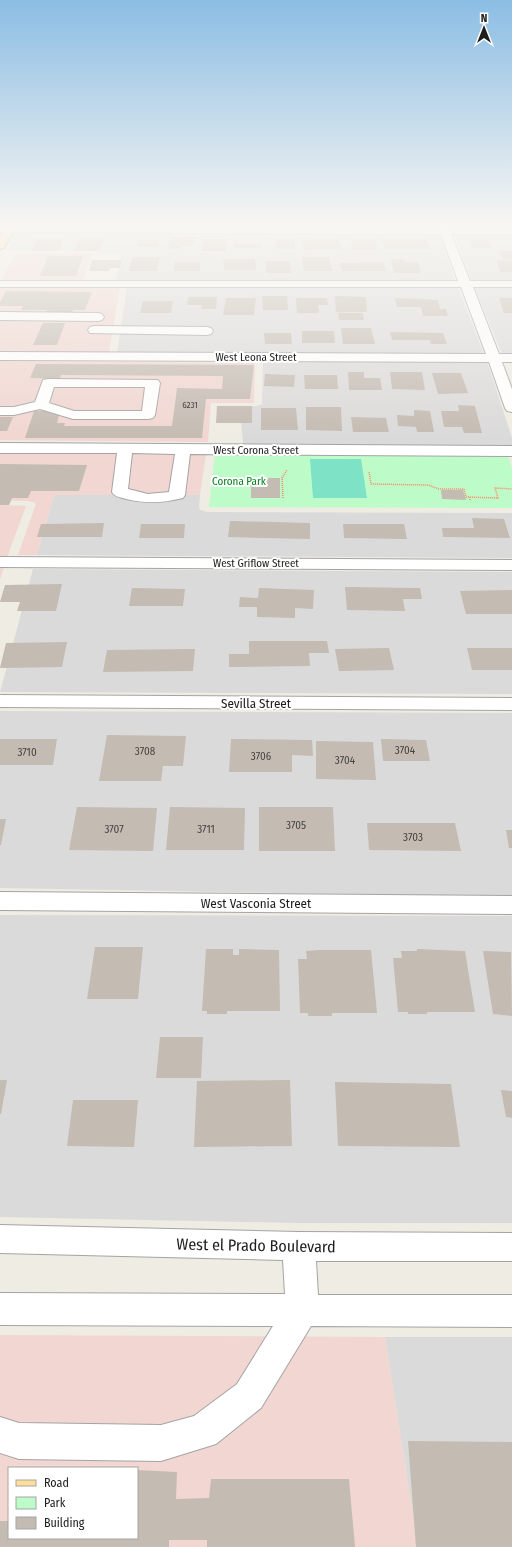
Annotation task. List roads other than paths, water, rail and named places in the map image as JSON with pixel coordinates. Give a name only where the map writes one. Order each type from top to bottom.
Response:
[{"type":"street","points":[[87,356],[103,295]]},
{"type":"street","points":[[469,295],[512,408]]},
{"type":"street","points":[[0,316],[98,316]]},
{"type":"street","points":[[94,330],[207,330]]},
{"type":"street","name":"West Leona Street","points":[[0,356],[512,358]]},
{"type":"street","points":[[0,411],[14,411],[41,405],[73,416],[148,415],[153,384],[48,383],[41,405]]},
{"type":"street","name":"West Corona Street","points":[[0,448],[512,451]]},
{"type":"street","points":[[126,449],[120,492],[136,498],[163,499],[177,494],[183,449]]},
{"type":"street","name":"West Griflow Street","points":[[0,562],[512,565]]},
{"type":"street","name":"Sevilla Street","points":[[0,701],[512,704]]},
{"type":"street","name":"West Vasconia Street","points":[[0,901],[512,905]]},
{"type":"street","name":"West el Prado Boulevard","points":[[0,1239],[299,1246],[512,1247]]},
{"type":"street","points":[[0,1435],[20,1441],[161,1443],[203,1430],[249,1396],[302,1310],[299,1246]]},
{"type":"street","points":[[0,1309],[512,1311]]},
{"type":"park label","name":"Corona Park","points":[[239,481]]}]
